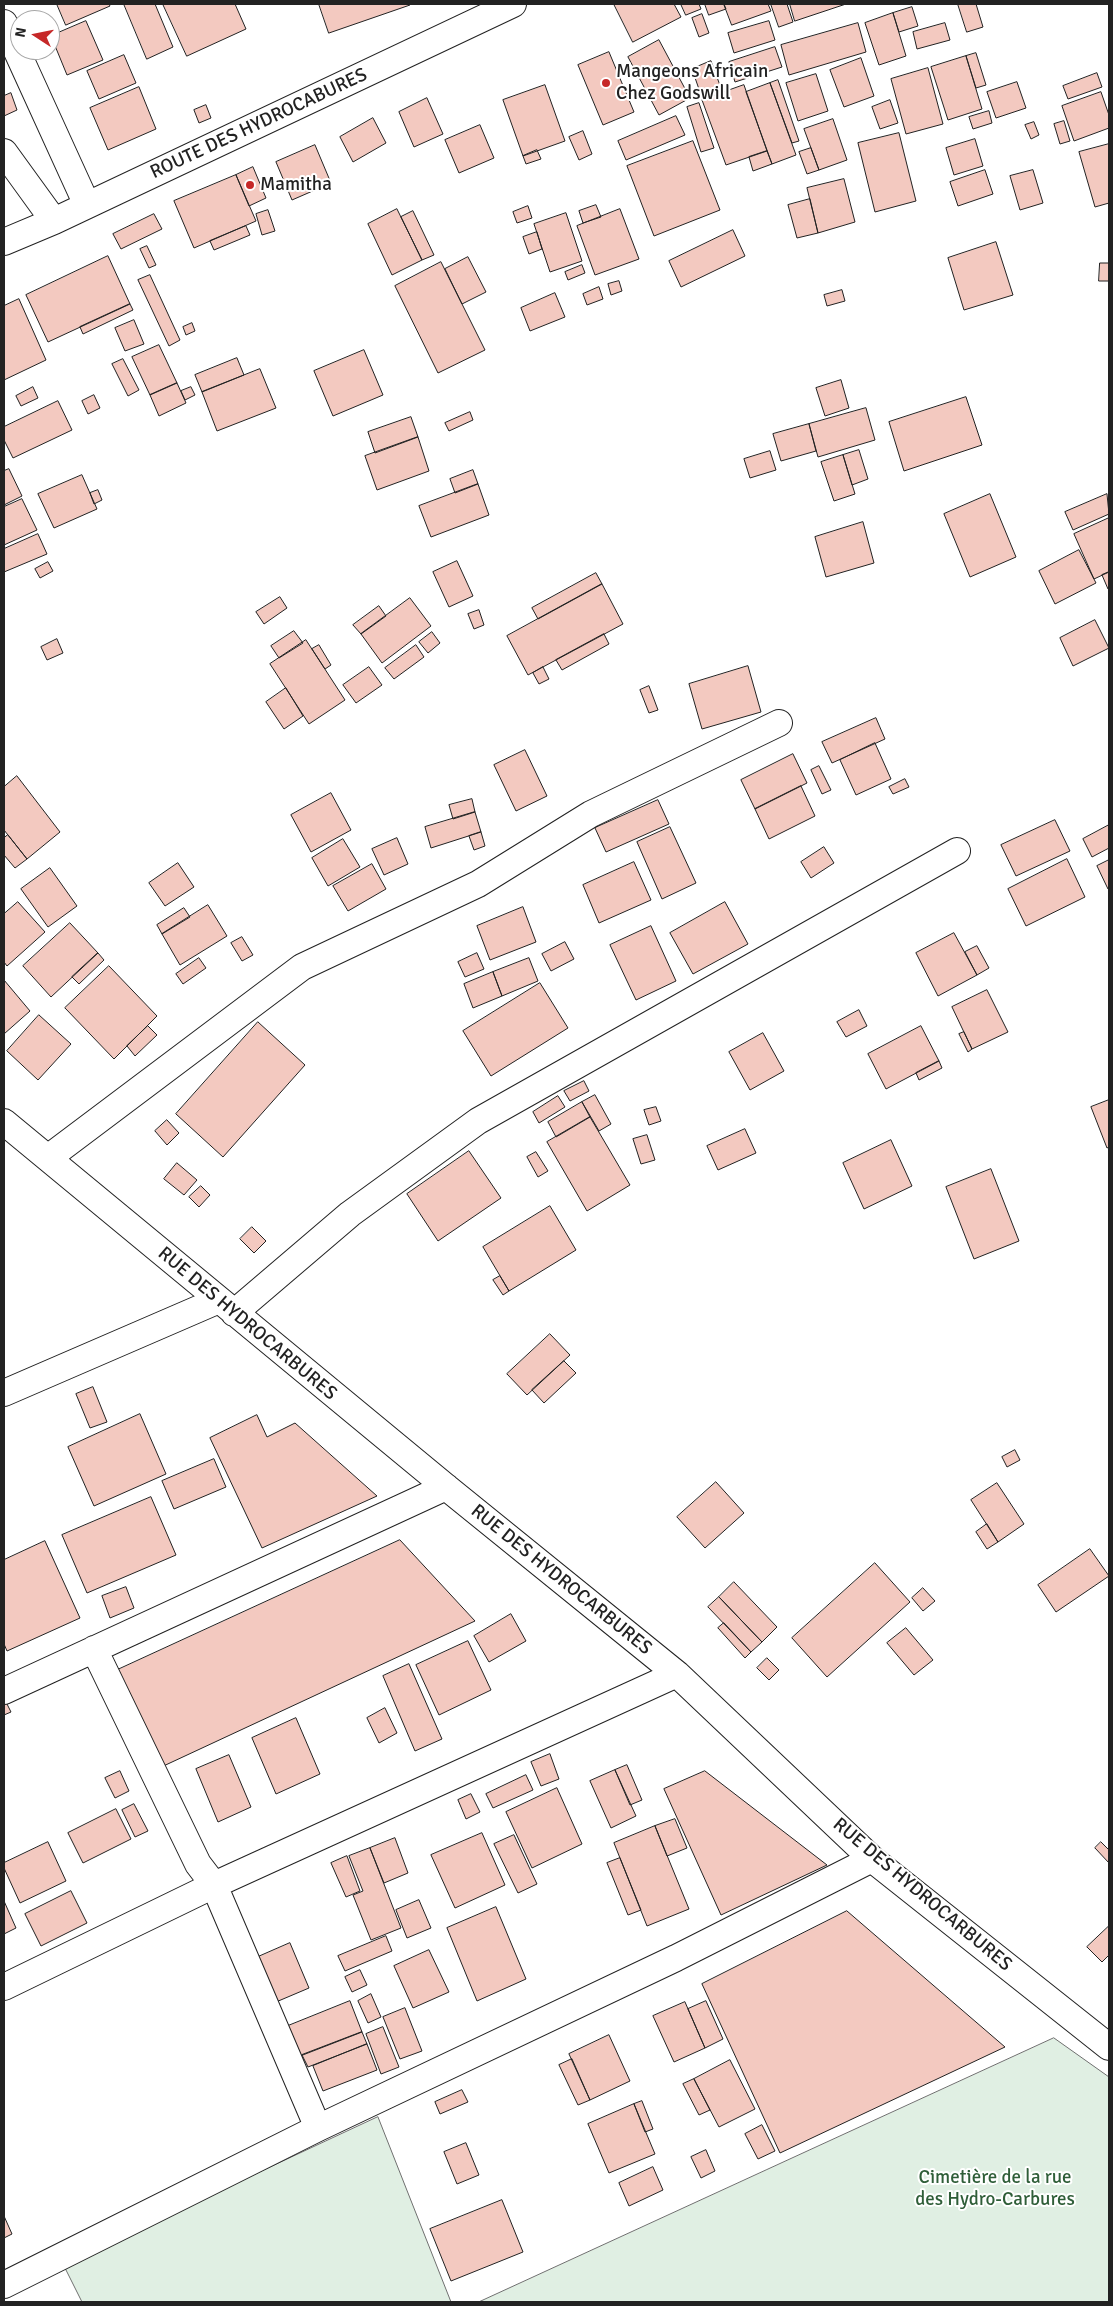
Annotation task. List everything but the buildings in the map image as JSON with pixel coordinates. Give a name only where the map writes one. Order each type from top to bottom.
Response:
[{"type":"street","name":"ROUTE DES HYDROCABURES","points":[[4,242],[54,221],[513,4]]},
{"type":"street","points":[[4,23],[86,205]]},
{"type":"street","points":[[4,152],[54,221]]},
{"type":"street","points":[[48,1158],[302,967],[478,884],[590,814],[780,723]]},
{"type":"street","points":[[4,1393],[226,1307],[478,1121],[957,851]]},
{"type":"street","name":"RUE DES HYDROCARBURES","points":[[4,1122],[226,1307],[677,1674],[872,1859],[1109,2047]]},
{"type":"street","points":[[4,1691],[446,1487]]},
{"type":"street","points":[[94,1649],[198,1864],[214,1885],[318,2128]]},
{"type":"street","points":[[4,1987],[214,1885],[677,1674]]},
{"type":"street","points":[[4,2285],[318,2128],[676,1958],[872,1859]]},
{"type":"green space","name":"Cimetière de la rue des Hydro-Carbures","points":[[1054,2038],[1109,2077],[1109,2302],[479,2302]]},
{"type":"green space","points":[[378,2117],[451,2302],[82,2302],[63,2264]]},
{"type":"place","name":"Mangeons Africain Chez Godswill","points":[[606,83]]},
{"type":"place","name":"Mamitha","points":[[250,185]]}]
